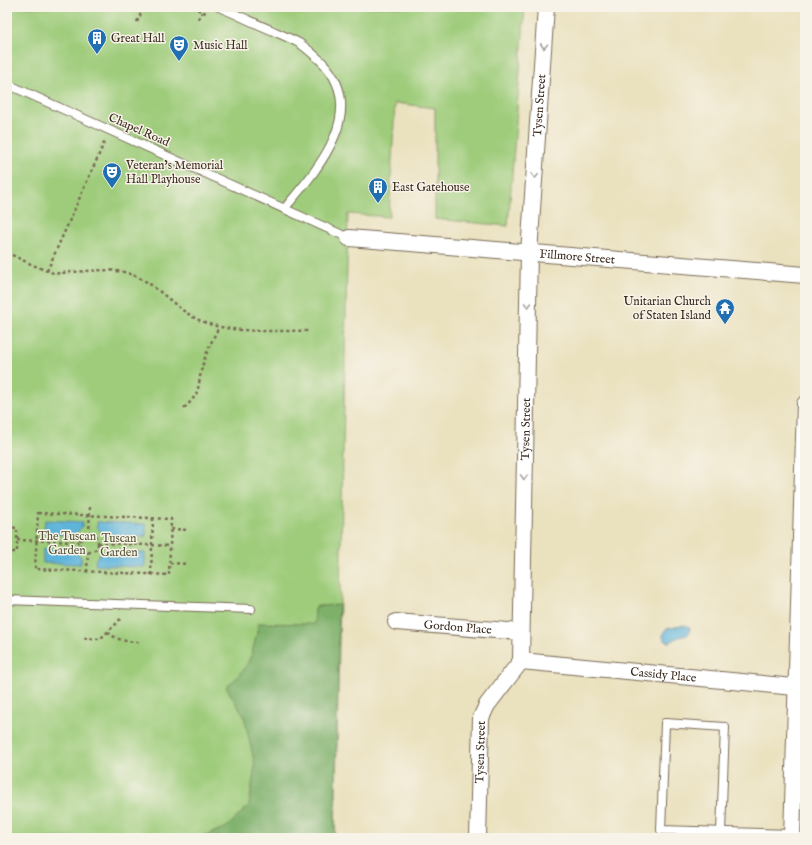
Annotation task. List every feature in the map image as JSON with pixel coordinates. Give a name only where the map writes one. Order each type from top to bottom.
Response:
[{"type":"street","name":"Tysen Street","points":[[478,838],[481,718],[487,705],[521,661],[520,632],[529,253],[546,7]]},
{"type":"street","name":"Fillmore Street","points":[[348,238],[805,275]]},
{"type":"street","points":[[792,836],[801,688],[805,404]]},
{"type":"street","name":"Gordon Place","points":[[396,622],[520,632]]},
{"type":"street","name":"Cassidy Place","points":[[521,661],[801,688]]},
{"type":"lane","points":[[218,7],[299,43],[328,69],[336,82],[341,99],[342,114],[338,130],[333,142],[312,176],[284,209]]},
{"type":"lane","name":"Chapel Road","points":[[7,84],[348,238]]},
{"type":"lane","points":[[7,600],[251,608]]},
{"type":"lane","points":[[721,832],[725,727],[665,723],[661,830],[792,836]]},
{"type":"path","points":[[137,22],[144,7]]},
{"type":"path","points":[[198,19],[202,12]]},
{"type":"path","points":[[48,271],[110,130]]},
{"type":"path","points":[[7,252],[54,273],[101,270],[114,270],[128,273],[150,285],[195,318],[219,327],[238,329],[309,330]]},
{"type":"path","points":[[184,408],[193,400],[198,390],[204,362],[219,327]]},
{"type":"path","points":[[89,534],[90,504]]},
{"type":"path","points":[[38,513],[153,518],[171,519],[169,575],[35,570],[38,513]]},
{"type":"path","points":[[151,575],[153,518]]},
{"type":"path","points":[[7,527],[17,528],[17,552],[7,552]]},
{"type":"path","points":[[171,529],[190,530]]},
{"type":"path","points":[[89,534],[98,540],[98,546],[94,551],[88,552],[81,548],[79,542],[84,535],[89,534]]},
{"type":"path","points":[[17,540],[79,542]]},
{"type":"path","points":[[98,543],[170,546]]},
{"type":"path","points":[[88,552],[88,572]]},
{"type":"path","points":[[170,563],[188,564]]},
{"type":"path","points":[[84,638],[100,639],[122,616],[128,604]]},
{"type":"path","points":[[108,632],[122,641],[140,642]]},
{"type":"green space","points":[[7,7],[525,7],[508,226],[435,219],[435,108],[395,103],[389,217],[348,214],[335,838],[7,838]]},
{"type":"green space","points":[[339,605],[335,838],[198,838],[227,827],[249,805],[255,765],[244,716],[226,687],[241,673],[250,659],[259,623],[314,624],[315,609],[317,606]]},
{"type":"water","points":[[45,520],[82,522],[82,527],[74,535],[44,534]]},
{"type":"water","points":[[97,522],[146,524],[146,537],[105,536],[97,527]]},
{"type":"water","points":[[43,549],[74,550],[81,557],[81,564],[43,563]]},
{"type":"water","points":[[103,551],[145,553],[145,567],[95,565],[96,558]]},
{"type":"water","points":[[684,625],[690,628],[689,633],[671,642],[664,640],[663,633],[666,629]]},
{"type":"place","name":"Great Hall","points":[[97,55]]},
{"type":"place","name":"Music Hall","points":[[179,62]]},
{"type":"place","name":"Veteran’s Memorial Hall Playhouse","points":[[112,189]]},
{"type":"place","name":"East Gatehouse","points":[[378,204]]},
{"type":"place","name":"Unitarian Church of Staten Island","points":[[725,325]]},
{"type":"park label","name":"The Tuscan Garden","points":[[67,543]]},
{"type":"park label","name":"Tuscan Garden","points":[[119,545]]}]
